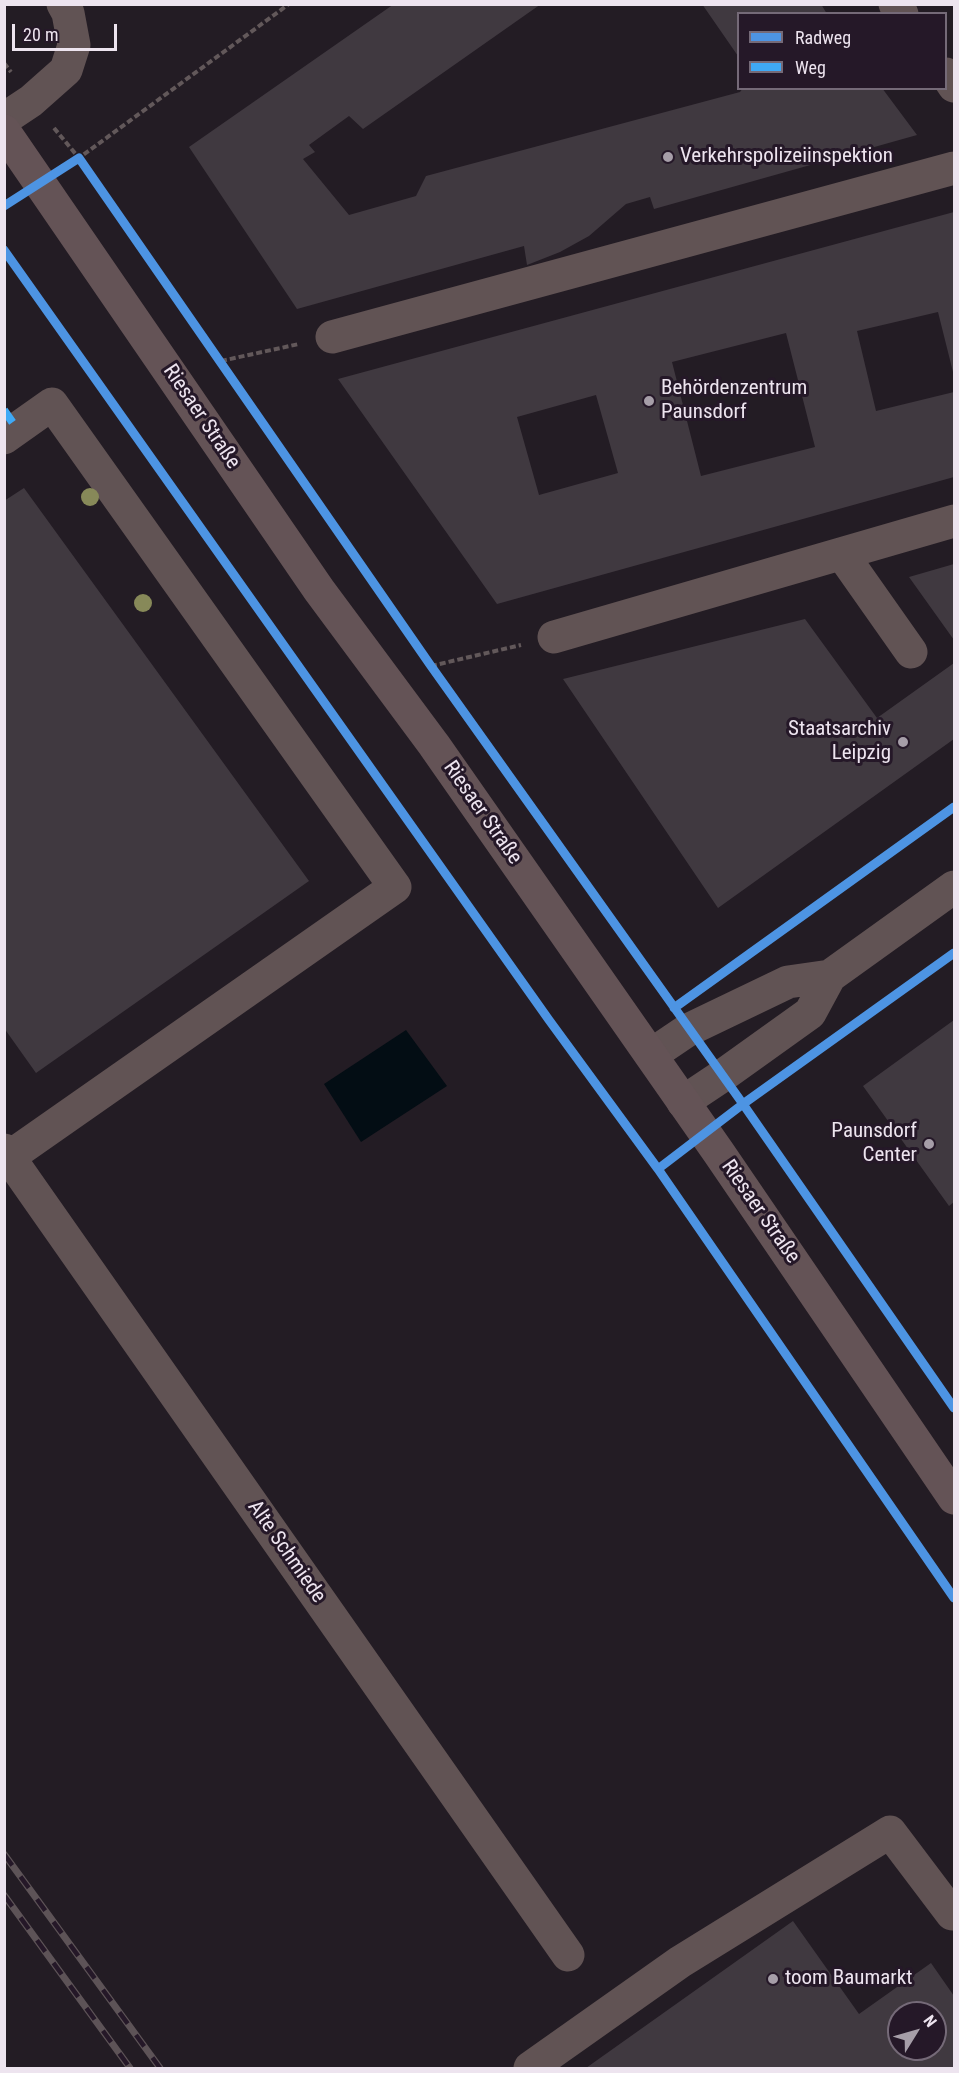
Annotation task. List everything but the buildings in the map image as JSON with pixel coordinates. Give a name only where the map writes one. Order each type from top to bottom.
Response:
[{"type":"main road","name":"Riesaer Straße","points":[[4,131],[320,590],[434,745],[651,1055],[954,1498]]},
{"type":"street","points":[[4,119],[31,101],[66,70],[74,45],[68,13],[63,4]]},
{"type":"street","points":[[332,337],[954,168]]},
{"type":"street","points":[[4,438],[52,404],[395,887],[7,1153]]},
{"type":"street","points":[[554,637],[954,521]]},
{"type":"street","points":[[842,554],[911,652]]},
{"type":"street","points":[[683,1102],[810,1013],[831,976],[954,887]]},
{"type":"street","points":[[651,1055],[688,1030],[788,982],[831,976]]},
{"type":"street","name":"Alte Schmiede","points":[[7,1153],[568,1954]]},
{"type":"street","points":[[530,2068],[681,1962],[890,1832],[952,1914]]},
{"type":"path","points":[[39,183],[79,158],[289,4]]},
{"type":"path","points":[[221,361],[332,337]]},
{"type":"path","points":[[431,666],[554,637]]},
{"type":"shaded area","points":[[406,1030],[447,1086],[361,1142],[324,1084]]},
{"type":"railway","points":[[4,1854],[160,2068]]},
{"type":"railway","points":[[4,1895],[130,2068]]},
{"type":"marked path","points":[[4,410],[17,429]]},
{"type":"cycle path","points":[[4,206],[79,158],[431,666],[743,1104],[954,1408]]},
{"type":"cycle path","points":[[4,250],[549,1020],[658,1169],[954,1598]]},
{"type":"cycle path","points":[[674,1008],[954,807]]},
{"type":"cycle path","points":[[658,1169],[743,1104],[954,953]]},
{"type":"place","name":"Verkehrspolizeiinspektion","points":[[668,157]]},
{"type":"place","name":"Behördenzentrum Paunsdorf","points":[[649,401]]},
{"type":"place","name":"Staatsarchiv Leipzig","points":[[903,742]]},
{"type":"place","name":"Paunsdorf Center","points":[[929,1144]]},
{"type":"place","name":"toom Baumarkt","points":[[773,1979]]}]
